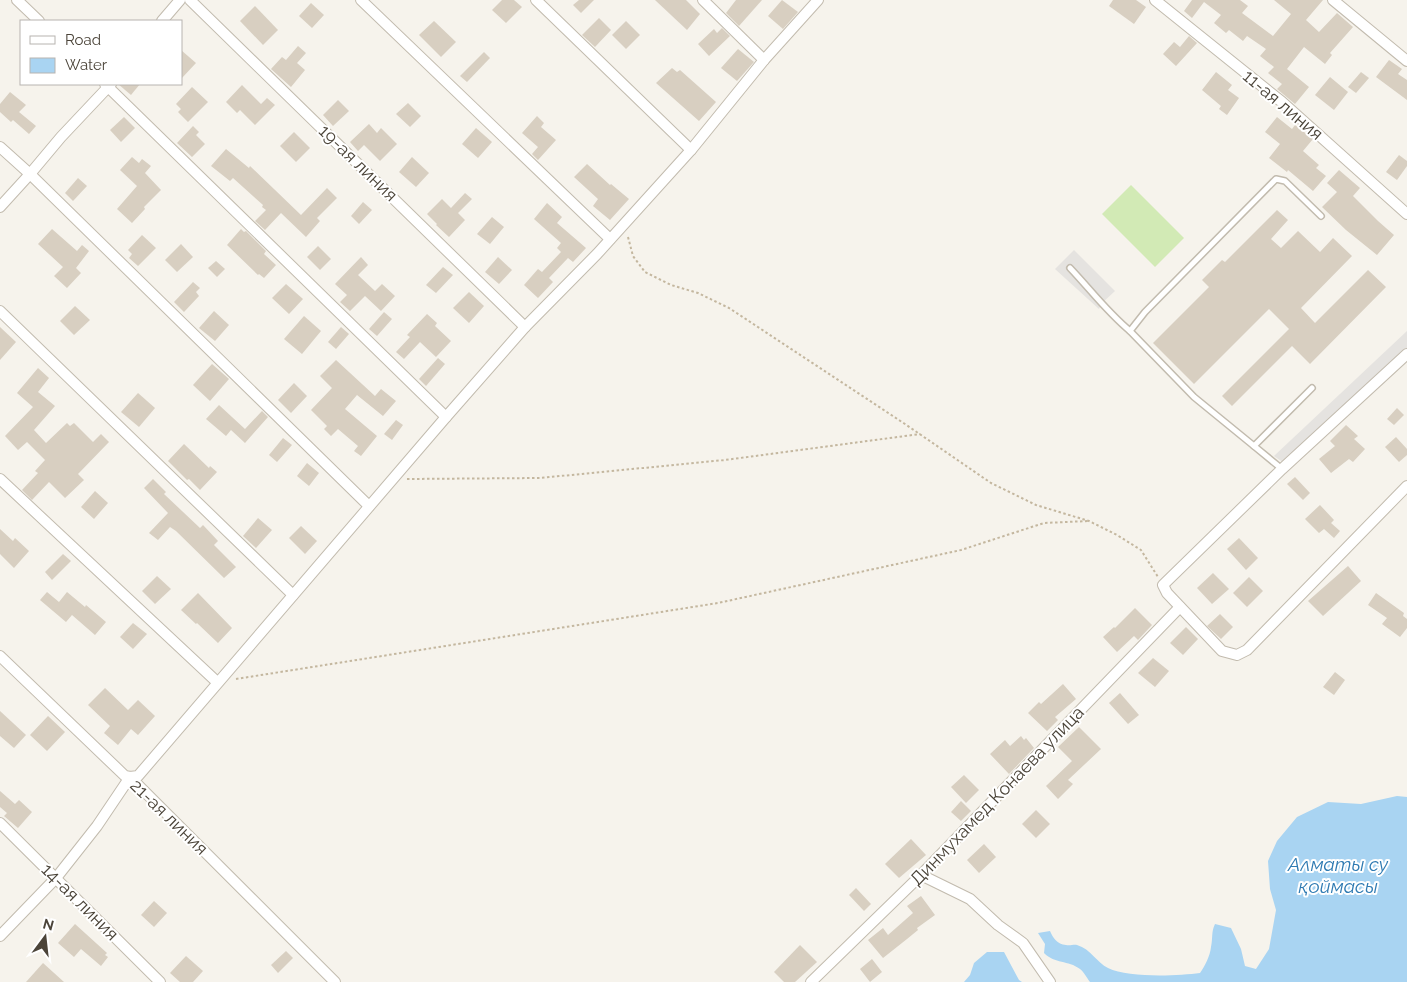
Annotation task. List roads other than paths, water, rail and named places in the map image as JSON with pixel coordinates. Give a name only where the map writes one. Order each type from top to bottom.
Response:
[{"type":"street","points":[[17,0],[38,20]]},
{"type":"street","points":[[163,20],[180,0]]},
{"type":"street","name":"19-ая линия","points":[[190,0],[525,327]]},
{"type":"street","points":[[361,0],[610,239]]},
{"type":"street","points":[[536,0],[691,150]]},
{"type":"street","points":[[703,0],[764,60]]},
{"type":"street","points":[[0,936],[56,878],[97,826],[130,777],[138,776],[446,417],[525,327],[630,218],[691,150],[764,60],[818,0]]},
{"type":"street","name":"11-ая линия","points":[[1155,0],[1282,102],[1407,214]]},
{"type":"street","points":[[1333,0],[1407,61]]},
{"type":"street","points":[[0,207],[108,85],[446,417]]},
{"type":"street","points":[[0,147],[30,174],[369,506]]},
{"type":"street","points":[[0,311],[293,595]]},
{"type":"street","points":[[1407,354],[1282,469],[1163,585],[1167,593],[1222,651],[1237,655],[1247,650],[1407,486]]},
{"type":"street","points":[[0,479],[217,682]]},
{"type":"street","name":"Динмухамед Конаева улица","points":[[811,982],[922,875],[1180,607]]},
{"type":"street","name":"21-ая линия","points":[[0,656],[125,776],[130,777],[335,982]]},
{"type":"street","name":"14-ая линия","points":[[0,823],[160,982]]},
{"type":"street","points":[[922,875],[970,899],[998,925],[1023,943],[1050,982]]},
{"type":"lane","points":[[1130,331],[1145,312],[1276,179],[1285,181],[1321,216]]},
{"type":"lane","points":[[1070,268],[1110,314],[1130,331],[1194,397],[1282,469]]},
{"type":"lane","points":[[1254,446],[1312,388]]},
{"type":"water","name":"Алматы су қоймасы","points":[[1397,796],[1407,797],[1407,982],[1090,982],[1080,969],[1071,964],[1053,959],[1044,953],[1045,944],[1038,933],[1050,931],[1058,942],[1082,947],[1104,966],[1117,971],[1140,975],[1200,973],[1210,954],[1215,924],[1231,928],[1241,949],[1245,966],[1256,969],[1269,949],[1276,910],[1270,889],[1268,861],[1277,841],[1297,817],[1328,802],[1361,804]]},
{"type":"water","points":[[987,952],[1004,952],[1019,980],[1022,982],[964,982],[970,975],[974,963]]}]
